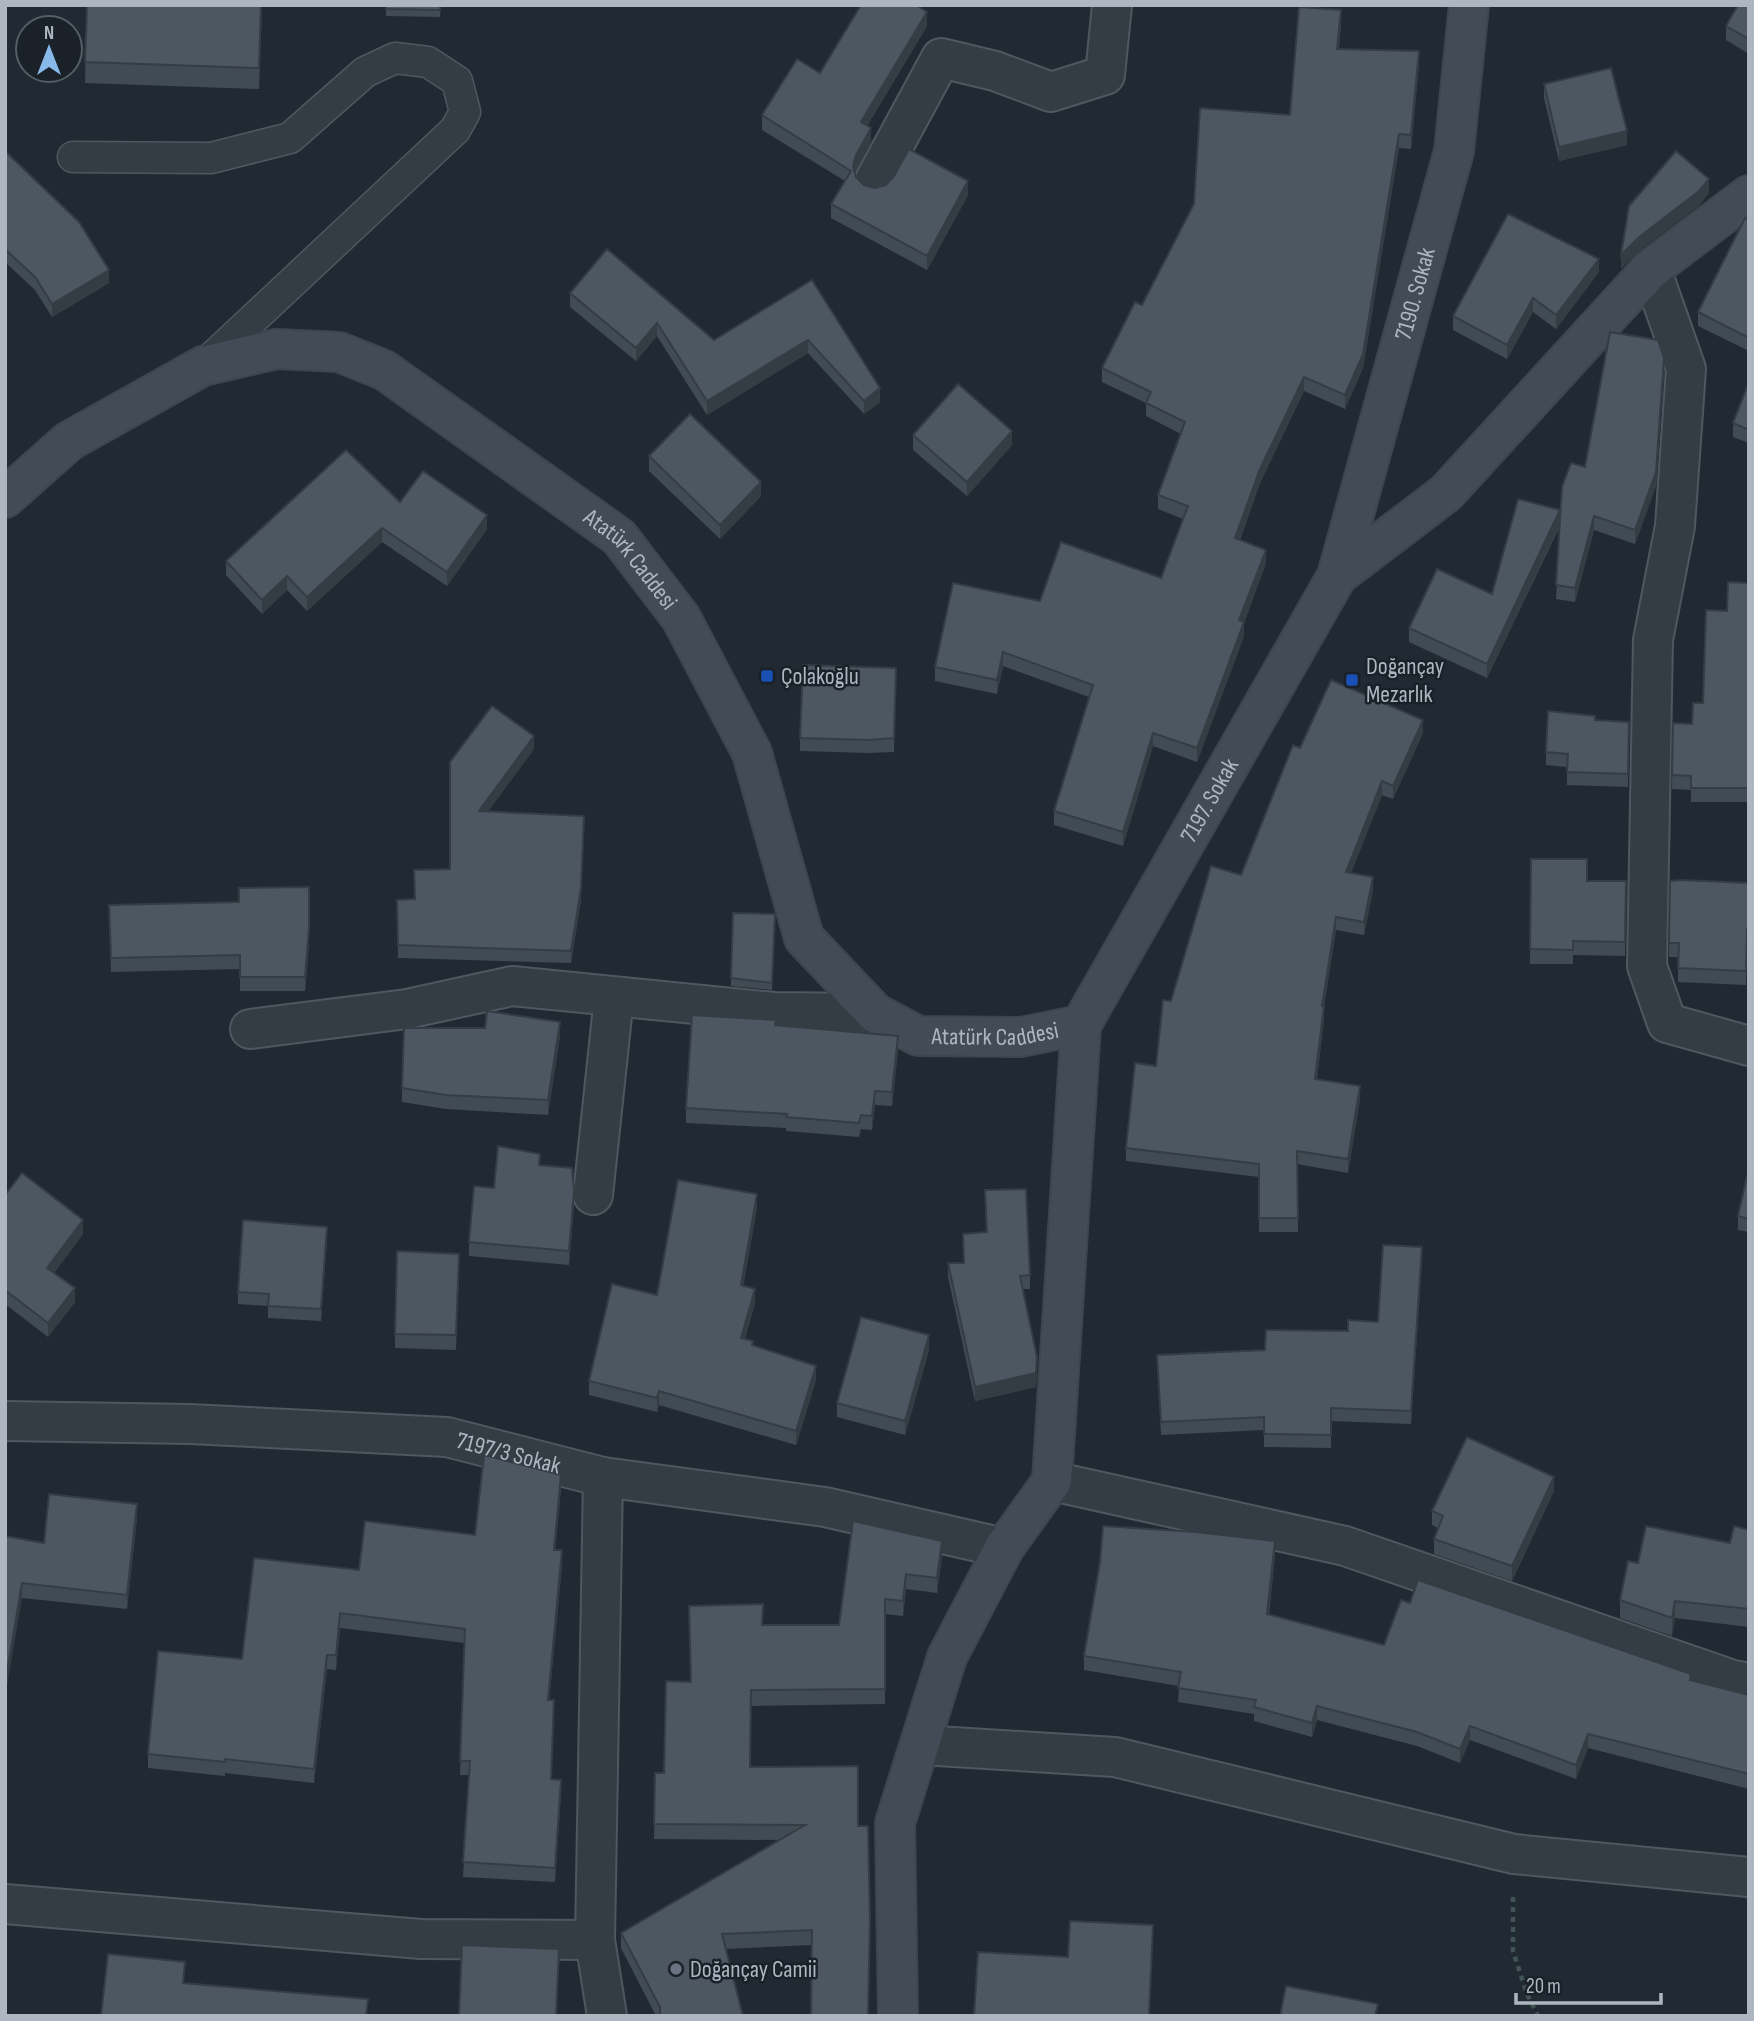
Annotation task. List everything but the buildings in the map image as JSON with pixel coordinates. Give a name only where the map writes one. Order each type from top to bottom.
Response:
[{"type":"street","points":[[875,180],[941,58],[995,71],[1051,92],[1105,75],[1112,5]]},
{"type":"street","name":"7190. Sokak","points":[[1337,576],[1454,151],[1469,5]]},
{"type":"street","points":[[1337,576],[1446,493],[1651,269],[1749,195]]},
{"type":"street","points":[[1651,269],[1686,369],[1675,526],[1653,640],[1647,966],[1667,1023],[1749,1046]]},
{"type":"street","name":"Atatürk Caddesi","points":[[5,498],[69,442],[203,366],[276,349],[339,352],[384,370],[619,537],[681,618],[752,752],[804,938],[875,1013],[919,1036],[1021,1037],[1081,1025]]},
{"type":"street","name":"7197. Sokak","points":[[1081,1025],[1337,576]]},
{"type":"street","points":[[250,1029],[407,1009],[512,986],[774,1012],[875,1013]]},
{"type":"street","points":[[593,1195],[614,997]]},
{"type":"street","points":[[901,2009],[895,1823],[947,1657],[1004,1548],[1052,1481],[1081,1025]]},
{"type":"street","name":"7197/3 Sokak","points":[[5,1421],[190,1424],[447,1437],[603,1477],[825,1507],[1004,1548]]},
{"type":"street","points":[[603,1477],[595,1940],[607,2016]]},
{"type":"street","points":[[1052,1481],[1345,1546],[1733,1680],[1749,1683]]},
{"type":"street","points":[[921,1745],[1115,1757],[1514,1854],[1749,1877]]},
{"type":"street","points":[[5,1904],[421,1939],[595,1940]]},
{"type":"lane","points":[[73,157],[211,158],[290,138],[365,72],[395,58],[428,62],[457,81],[465,112],[455,130],[203,366]]},
{"type":"path","points":[[1514,1854],[1513,1951],[1527,1994],[1538,2016]]},
{"type":"place","name":"Çolakoğlu","points":[[767,676]]},
{"type":"place","name":"Doğançay Mezarlık","points":[[1352,680]]},
{"type":"place","name":"Doğançay Camii","points":[[676,1969]]}]
